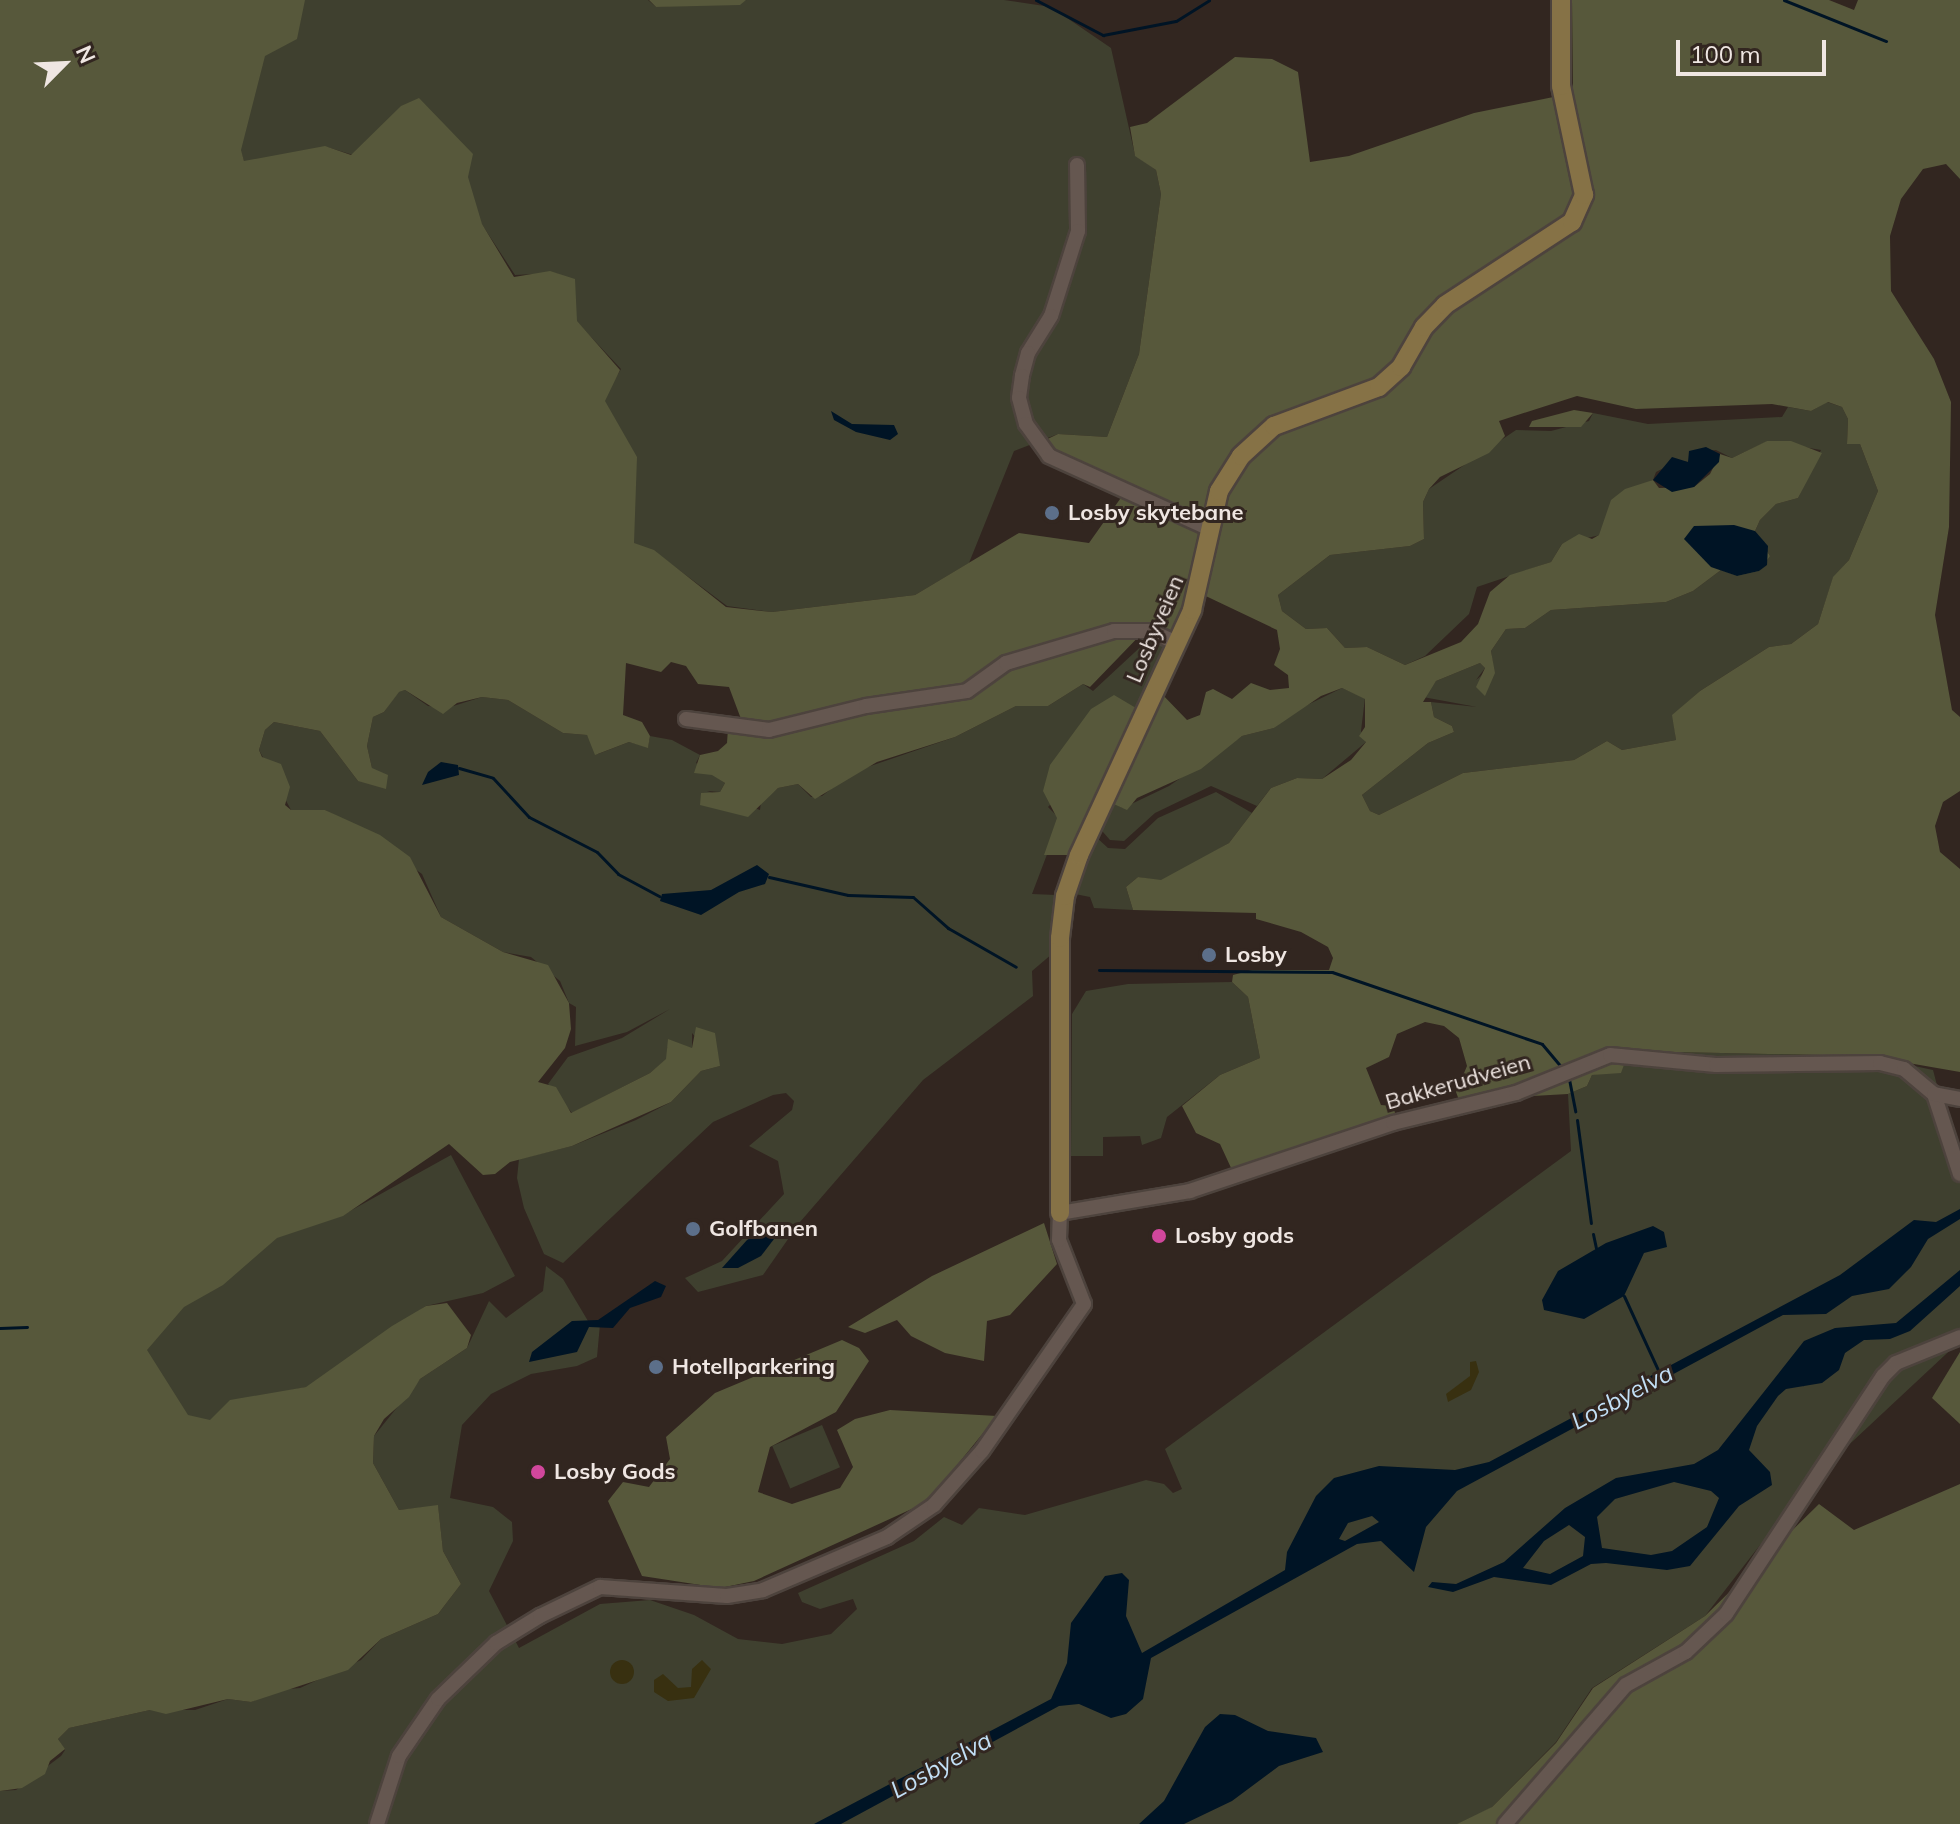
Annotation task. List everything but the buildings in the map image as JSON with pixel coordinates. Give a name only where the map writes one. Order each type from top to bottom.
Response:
[{"type":"main road","name":"Losbyveien","points":[[1060,1213],[1060,938],[1065,896],[1079,855],[1177,643],[1204,575],[1208,528],[1219,491],[1256,441],[1292,417],[1379,387],[1401,367],[1424,327],[1445,305],[1572,222],[1583,186],[1561,86],[1561,0]]},
{"type":"street","points":[[1077,165],[1078,231],[1051,316],[1028,353],[1019,398],[1026,424],[1049,456],[1208,528]]},
{"type":"street","points":[[686,719],[769,730],[866,706],[967,691],[1006,663],[1114,631],[1150,631],[1177,643]]},
{"type":"street","name":"Bakkerudveien","points":[[1060,1213],[1190,1191],[1393,1123],[1516,1093],[1610,1055],[1716,1065],[1880,1063],[1904,1069],[1934,1094],[1960,1099]]},
{"type":"street","points":[[1934,1094],[1960,1174]]},
{"type":"street","points":[[377,1824],[399,1756],[438,1699],[496,1643],[540,1616],[600,1587],[717,1596],[763,1590],[887,1537],[934,1505],[982,1451],[1084,1304],[1059,1240],[1060,1213]]},
{"type":"street","points":[[1505,1824],[1626,1685],[1686,1652],[1726,1614],[1883,1376],[1896,1363],[1960,1337]]},
{"type":"green space","points":[[0,0],[305,0],[297,39],[265,56],[241,150],[244,161],[325,146],[351,155],[401,106],[419,98],[473,154],[468,177],[482,224],[514,277],[550,271],[575,279],[577,321],[620,370],[605,401],[637,457],[634,543],[654,550],[726,607],[772,612],[915,595],[1019,533],[1089,543],[1125,492],[1037,444],[1058,434],[1107,437],[1139,354],[1161,194],[1156,170],[1135,156],[1130,127],[1147,123],[1235,57],[1272,59],[1298,72],[1310,162],[1349,156],[1474,113],[1573,93],[1572,0],[1829,0],[1854,10],[1858,0],[1960,0],[1960,179],[1946,164],[1923,169],[1901,199],[1890,236],[1891,291],[1934,359],[1951,402],[1949,527],[1935,615],[1952,710],[1960,717],[1960,791],[1943,802],[1935,826],[1940,852],[1960,869],[1960,1072],[1868,1056],[1629,1051],[1621,1073],[1592,1075],[1587,1086],[1568,1094],[1459,1100],[1456,1092],[1467,1066],[1459,1038],[1444,1026],[1425,1022],[1397,1034],[1389,1057],[1366,1068],[1381,1105],[1393,1106],[1395,1113],[1386,1122],[1232,1170],[1220,1144],[1196,1133],[1182,1106],[1220,1075],[1260,1058],[1248,997],[1232,982],[1233,975],[1252,970],[1329,970],[1333,958],[1328,947],[1301,932],[1256,919],[1256,913],[1133,910],[1126,887],[1138,877],[1161,880],[1229,843],[1271,788],[1297,778],[1322,779],[1351,760],[1366,742],[1359,736],[1365,727],[1365,699],[1342,688],[1321,696],[1274,728],[1242,736],[1201,769],[1137,798],[1127,810],[1111,803],[1160,692],[1187,720],[1200,715],[1206,692],[1213,689],[1232,699],[1251,683],[1270,690],[1289,688],[1288,675],[1274,665],[1280,649],[1277,630],[1191,589],[1171,636],[1148,627],[1090,687],[1083,684],[1048,706],[1016,706],[955,737],[877,762],[815,799],[798,784],[778,788],[748,817],[700,805],[701,793],[720,792],[725,783],[712,775],[694,773],[700,755],[718,751],[727,743],[728,728],[741,719],[729,687],[698,684],[686,666],[671,662],[661,672],[626,663],[623,715],[642,722],[650,736],[648,748],[629,742],[595,755],[587,735],[563,733],[508,700],[482,697],[457,703],[443,714],[405,690],[399,692],[384,712],[373,717],[367,746],[372,768],[388,775],[386,789],[358,781],[320,731],[274,722],[265,730],[259,750],[262,757],[281,764],[290,787],[285,805],[291,810],[325,810],[380,835],[410,857],[441,917],[503,952],[548,965],[569,1003],[571,1029],[565,1048],[538,1082],[556,1087],[571,1113],[650,1073],[666,1059],[668,1039],[692,1048],[696,1027],[715,1033],[720,1066],[701,1071],[671,1102],[572,1146],[510,1162],[495,1174],[483,1175],[449,1144],[343,1216],[277,1238],[223,1285],[184,1307],[147,1350],[188,1415],[210,1420],[230,1400],[306,1387],[392,1326],[426,1306],[447,1303],[471,1335],[467,1348],[420,1379],[409,1397],[384,1419],[374,1436],[373,1463],[399,1510],[438,1505],[443,1551],[461,1584],[438,1614],[381,1639],[348,1670],[251,1702],[228,1699],[166,1714],[150,1710],[69,1728],[58,1739],[65,1749],[50,1761],[45,1774],[22,1788],[0,1791]],"holes":[[[1577,396],[1636,409],[1772,404],[1811,411],[1828,402],[1842,407],[1848,419],[1847,444],[1860,444],[1878,491],[1849,560],[1833,577],[1818,624],[1791,644],[1769,647],[1700,691],[1672,715],[1676,740],[1622,750],[1607,741],[1574,760],[1463,773],[1379,815],[1370,811],[1362,795],[1428,743],[1454,732],[1452,726],[1434,717],[1431,702],[1423,702],[1436,681],[1480,663],[1485,668],[1476,687],[1485,696],[1495,673],[1491,651],[1506,629],[1525,628],[1551,610],[1666,602],[1693,591],[1721,570],[1737,576],[1759,571],[1770,556],[1755,531],[1760,520],[1776,504],[1798,498],[1822,453],[1791,441],[1767,441],[1732,458],[1720,454],[1710,474],[1694,487],[1659,488],[1653,480],[1625,489],[1611,500],[1599,535],[1592,539],[1579,534],[1562,544],[1551,562],[1510,575],[1490,592],[1478,624],[1461,642],[1405,665],[1367,647],[1345,648],[1327,628],[1306,629],[1282,611],[1278,595],[1330,555],[1410,546],[1424,539],[1423,502],[1429,489],[1440,477],[1489,453],[1505,436],[1499,421]]]},
{"type":"green space","points":[[303,0],[648,0],[656,7],[747,0],[1004,0],[1051,7],[1111,48],[1135,155],[1156,170],[1161,194],[1139,354],[1107,437],[1058,434],[1014,451],[969,563],[915,595],[772,612],[727,606],[655,552],[633,545],[635,456],[602,401],[621,369],[576,321],[574,283],[556,273],[515,275],[481,223],[353,155],[327,147],[245,164],[240,149],[264,56]]},
{"type":"green space","points":[[649,0],[746,0],[740,5],[656,7]]},
{"type":"green space","points":[[1827,402],[1842,407],[1848,419],[1847,443],[1860,444],[1878,491],[1849,560],[1833,578],[1818,624],[1791,644],[1769,647],[1700,691],[1673,715],[1676,740],[1622,750],[1607,741],[1574,760],[1463,773],[1379,815],[1370,811],[1362,795],[1428,743],[1454,732],[1452,726],[1434,717],[1431,702],[1477,707],[1423,697],[1436,681],[1480,663],[1485,668],[1476,680],[1493,666],[1491,651],[1506,629],[1525,628],[1551,610],[1666,602],[1693,591],[1721,570],[1770,556],[1755,531],[1760,520],[1776,504],[1798,498],[1821,450],[1768,441],[1732,458],[1716,450],[1689,452],[1689,462],[1677,461],[1656,472],[1653,480],[1612,500],[1600,535],[1562,544],[1551,562],[1477,587],[1469,614],[1425,656],[1405,665],[1367,647],[1345,648],[1327,628],[1306,629],[1282,611],[1278,595],[1330,555],[1410,546],[1424,539],[1423,502],[1429,489],[1516,430],[1551,431],[1589,421],[1593,413],[1648,424],[1782,417],[1788,407],[1811,411]]},
{"type":"green space","points":[[1574,410],[1593,413],[1581,427],[1529,427],[1532,421]]},
{"type":"green space","points":[[1149,639],[1168,643],[1141,711],[1048,807],[1058,817],[1032,894],[1056,895],[1052,954],[1032,971],[1033,996],[923,1080],[800,1222],[763,1275],[698,1292],[685,1278],[722,1261],[784,1194],[778,1161],[749,1146],[792,1110],[794,1101],[786,1093],[773,1095],[713,1122],[563,1263],[544,1254],[524,1208],[517,1178],[519,1159],[572,1146],[636,1120],[671,1102],[701,1071],[720,1066],[692,1033],[692,1048],[667,1047],[667,1059],[650,1073],[572,1113],[548,1084],[568,1057],[622,1038],[670,1009],[627,1032],[575,1046],[576,1007],[569,1003],[560,981],[531,957],[503,952],[441,917],[422,874],[350,823],[325,810],[291,810],[259,750],[265,730],[274,722],[320,731],[358,781],[372,768],[367,746],[373,717],[384,712],[398,692],[405,690],[428,706],[447,708],[482,697],[508,700],[563,733],[587,735],[598,754],[629,742],[648,747],[650,736],[672,740],[700,755],[696,763],[725,783],[720,792],[707,791],[760,810],[761,802],[778,788],[798,784],[811,797],[822,796],[853,772],[955,737],[1016,706],[1048,706],[1083,684],[1093,691]]},
{"type":"green space","points":[[1342,688],[1365,698],[1361,731],[1366,742],[1322,779],[1297,778],[1271,788],[1257,806],[1211,786],[1155,813],[1124,841],[1110,840],[1100,827],[1111,803],[1123,808],[1169,786],[1242,736],[1274,728],[1295,711]]},
{"type":"green space","points":[[1114,695],[1141,711],[1073,855],[1044,855],[1057,818],[1043,791],[1050,765],[1091,709]]},
{"type":"green space","points":[[1216,792],[1252,813],[1229,843],[1204,858],[1161,881],[1138,877],[1126,887],[1133,910],[1094,908],[1090,897],[1070,893],[1095,836],[1108,848],[1125,849],[1158,818]]},
{"type":"green space","points":[[1232,982],[1248,997],[1260,1058],[1220,1075],[1167,1117],[1161,1138],[1142,1145],[1140,1136],[1103,1137],[1103,1156],[1071,1156],[1072,1014],[1086,991],[1128,984]]},
{"type":"green space","points":[[1629,1051],[1868,1056],[1933,1070],[1960,1172],[1960,1341],[1808,1483],[1705,1616],[1592,1688],[1556,1742],[1491,1808],[1458,1824],[0,1824],[0,1791],[16,1790],[61,1756],[65,1750],[58,1739],[69,1728],[150,1710],[195,1710],[228,1699],[251,1702],[277,1690],[300,1688],[361,1660],[381,1639],[438,1614],[461,1584],[443,1551],[438,1506],[399,1510],[373,1463],[374,1436],[420,1379],[467,1348],[489,1301],[506,1318],[543,1291],[546,1266],[563,1279],[588,1321],[600,1324],[597,1357],[577,1366],[531,1374],[491,1394],[462,1425],[450,1498],[493,1507],[512,1522],[513,1541],[489,1591],[519,1648],[600,1604],[650,1600],[694,1615],[738,1639],[782,1644],[831,1634],[857,1609],[853,1599],[820,1609],[802,1602],[798,1593],[914,1541],[944,1517],[962,1525],[979,1508],[1025,1515],[1146,1480],[1164,1484],[1173,1493],[1182,1489],[1165,1449],[1571,1151],[1568,1094],[1587,1086],[1592,1075],[1612,1071]]},
{"type":"green space","points":[[451,1155],[515,1276],[483,1293],[426,1306],[307,1387],[232,1402],[212,1422],[188,1417],[144,1352],[184,1304],[275,1237],[341,1216]]},
{"type":"green space","points":[[1044,1223],[1057,1264],[1010,1315],[987,1321],[984,1361],[945,1353],[911,1336],[897,1320],[865,1333],[848,1327],[932,1276]]},
{"type":"green space","points":[[842,1340],[859,1348],[869,1361],[836,1412],[770,1447],[758,1492],[792,1504],[840,1488],[853,1467],[837,1430],[855,1419],[890,1410],[997,1416],[927,1502],[754,1581],[720,1588],[642,1576],[608,1501],[623,1482],[649,1487],[670,1459],[666,1437],[715,1393]]},
{"type":"green space","points":[[1960,1352],[1960,1424],[1932,1398]]},
{"type":"green space","points":[[822,1425],[840,1467],[790,1488],[772,1446]]},
{"type":"green space","points":[[1960,1484],[1960,1824],[1457,1824],[1492,1807],[1556,1743],[1593,1688],[1705,1616],[1819,1504],[1854,1530]]},
{"type":"sand","points":[[1476,1361],[1479,1372],[1471,1390],[1448,1402],[1446,1394],[1470,1376],[1470,1362]]},
{"type":"sand","points":[[622,1660],[630,1664],[634,1672],[630,1680],[622,1684],[614,1680],[610,1672],[614,1664]]},
{"type":"sand","points":[[702,1660],[711,1669],[694,1698],[668,1701],[654,1692],[654,1680],[663,1674],[678,1688],[691,1687],[692,1669]]},
{"type":"water","points":[[831,411],[852,424],[894,425],[898,434],[890,440],[856,432],[834,420]]},
{"type":"water","points":[[1706,447],[1720,454],[1719,462],[1694,487],[1672,492],[1653,480],[1672,457],[1688,462],[1689,451]]},
{"type":"water","points":[[1734,525],[1755,531],[1768,546],[1767,565],[1759,571],[1737,576],[1711,567],[1684,539],[1694,526]]},
{"type":"water","points":[[441,762],[458,765],[459,775],[422,785],[428,772]]},
{"type":"water","points":[[757,865],[769,874],[765,884],[739,892],[701,915],[660,901],[662,894],[711,890]]},
{"type":"water","name":"Losbyelva","points":[[1960,1209],[1960,1219],[1928,1239],[1911,1267],[1889,1289],[1852,1296],[1826,1314],[1783,1315],[1457,1491],[1426,1527],[1414,1572],[1381,1541],[1357,1544],[1151,1658],[1143,1699],[1126,1714],[1111,1718],[1079,1704],[1059,1706],[841,1824],[814,1824],[1051,1699],[1067,1663],[1071,1623],[1105,1576],[1122,1573],[1129,1580],[1126,1616],[1142,1653],[1285,1570],[1287,1552],[1316,1496],[1334,1478],[1379,1466],[1455,1470],[1489,1462],[1840,1275],[1914,1220],[1936,1222]],"holes":[[[1372,1516],[1379,1522],[1345,1541],[1339,1539],[1348,1523]]]},
{"type":"water","points":[[772,1226],[774,1239],[761,1256],[738,1268],[722,1268],[747,1240]]},
{"type":"water","points":[[1653,1226],[1664,1232],[1667,1247],[1644,1253],[1624,1296],[1584,1319],[1544,1310],[1542,1300],[1558,1271],[1606,1243]]},
{"type":"water","points":[[1960,1270],[1960,1286],[1910,1331],[1890,1339],[1864,1340],[1845,1353],[1839,1370],[1822,1383],[1786,1389],[1778,1396],[1757,1426],[1749,1450],[1770,1472],[1772,1485],[1739,1506],[1690,1566],[1667,1570],[1591,1564],[1551,1585],[1494,1577],[1453,1592],[1428,1587],[1432,1582],[1456,1584],[1504,1562],[1565,1508],[1616,1478],[1694,1464],[1718,1450],[1804,1341],[1835,1328],[1896,1323]],"holes":[[[1674,1482],[1711,1491],[1719,1498],[1707,1527],[1672,1551],[1651,1555],[1602,1548],[1597,1517],[1615,1499]],[[1569,1525],[1585,1537],[1583,1556],[1550,1574],[1523,1568],[1544,1541]]]},
{"type":"water","points":[[655,1281],[666,1286],[661,1297],[630,1308],[613,1328],[589,1327],[577,1352],[529,1362],[532,1352],[572,1321],[598,1320]]},
{"type":"water","points":[[1220,1714],[1235,1715],[1268,1731],[1316,1738],[1323,1752],[1279,1766],[1232,1801],[1184,1824],[1139,1824],[1164,1801],[1205,1727]]},
{"type":"waterway","points":[[1036,0],[1103,35],[1176,21],[1209,0]]},
{"type":"waterway","points":[[1784,0],[1886,41]]},
{"type":"waterway","points":[[459,768],[493,778],[529,817],[597,852],[618,874],[659,896]]},
{"type":"waterway","points":[[769,877],[848,895],[913,897],[948,928],[1016,967]]},
{"type":"waterway","points":[[1099,970],[1332,972],[1542,1044],[1563,1069]]},
{"type":"waterway","points":[[1569,1079],[1575,1111]]},
{"type":"waterway","points":[[1577,1120],[1591,1223]]},
{"type":"waterway","points":[[1593,1234],[1596,1248]]},
{"type":"waterway","name":"Losbyelva","points":[[1624,1296],[1659,1372]]},
{"type":"waterway","points":[[0,1328],[27,1327]]},
{"type":"place","name":"Losby skytebane","points":[[1052,513]]},
{"type":"place","name":"Losby","points":[[1209,955]]},
{"type":"place","name":"Golfbanen","points":[[693,1229]]},
{"type":"place","name":"Losby gods","points":[[1159,1236]]},
{"type":"place","name":"Hotellparkering","points":[[656,1367]]},
{"type":"place","name":"Losby Gods","points":[[538,1472]]}]
